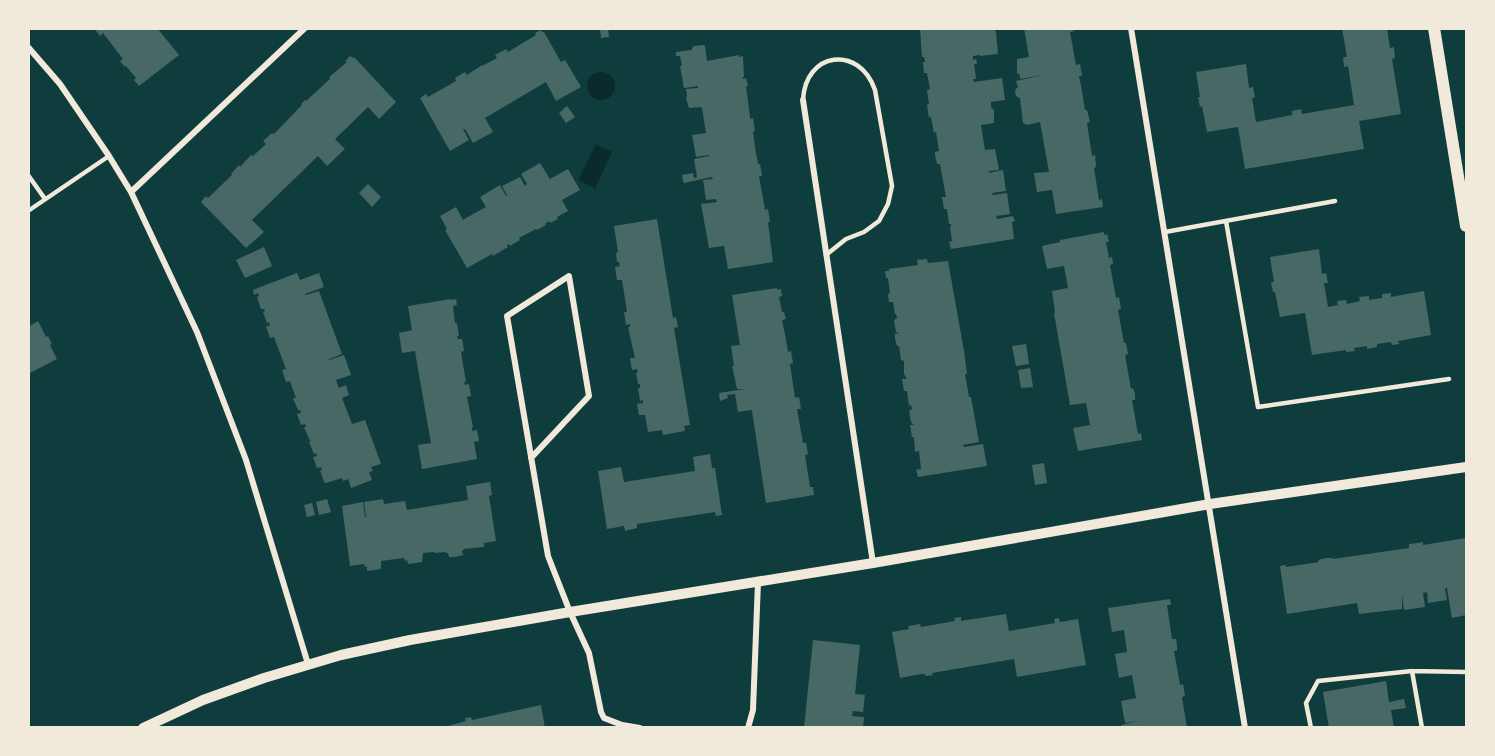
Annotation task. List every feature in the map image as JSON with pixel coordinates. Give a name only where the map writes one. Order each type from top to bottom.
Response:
[{"type":"main road","points":[[1434,28],[1467,225]]},
{"type":"street","points":[[130,192],[305,28]]},
{"type":"street","points":[[1131,28],[1245,728]]},
{"type":"street","points":[[28,47],[60,84],[109,156],[130,192],[197,332],[246,460],[308,664]]},
{"type":"street","points":[[803,100],[873,563]]},
{"type":"street","points":[[531,458],[589,396],[569,276],[507,316],[531,458],[548,556],[589,653],[603,718],[622,725],[640,728]]},
{"type":"street","points":[[143,728],[204,700],[264,678],[341,655],[410,640],[1210,504],[1467,467]]},
{"type":"street","points":[[748,728],[753,710],[758,582]]},
{"type":"lane","points":[[803,100],[803,88],[808,76],[822,64],[840,60],[852,62],[863,69],[871,78],[875,90],[892,186],[888,204],[879,221],[864,232],[846,239],[826,255]]},
{"type":"lane","points":[[28,210],[109,156]]},
{"type":"lane","points":[[28,175],[45,199]]},
{"type":"lane","points":[[1165,232],[1335,201]]},
{"type":"lane","points":[[1226,221],[1258,407],[1449,380]]},
{"type":"lane","points":[[1311,728],[1306,703],[1318,681],[1412,671],[1467,672]]},
{"type":"lane","points":[[1412,671],[1422,728]]},
{"type":"water","points":[[601,72],[611,76],[615,86],[611,96],[601,100],[591,96],[587,86],[591,76]]},
{"type":"water","points":[[596,144],[612,152],[595,189],[578,180]]},
{"type":"building","points":[[94,28],[157,28],[179,55],[139,86],[134,80],[136,78],[120,61],[123,59],[103,33],[100,36]]},
{"type":"building","points":[[600,28],[608,28],[609,37],[601,38]]},
{"type":"building","points":[[920,28],[994,28],[996,32],[998,54],[973,56],[977,64],[974,64],[976,79],[973,79],[974,82],[1002,78],[1005,100],[991,102],[994,110],[994,123],[981,125],[985,150],[995,149],[999,170],[989,171],[989,173],[1003,170],[1006,191],[992,193],[993,195],[1007,193],[1010,214],[996,216],[997,219],[1013,216],[1014,239],[951,249],[949,242],[952,241],[951,224],[949,224],[947,209],[944,209],[942,197],[946,197],[940,164],[937,164],[935,155],[935,152],[939,151],[936,132],[934,133],[927,105],[929,104],[927,90],[930,89],[927,73],[924,73],[923,62],[925,62],[922,57]]},
{"type":"building","points":[[1024,28],[1073,28],[1074,31],[1070,32],[1076,65],[1080,64],[1082,76],[1079,76],[1085,110],[1087,110],[1090,122],[1087,123],[1092,156],[1095,155],[1096,167],[1094,168],[1099,200],[1102,199],[1103,207],[1056,214],[1052,190],[1037,192],[1034,173],[1049,172],[1040,122],[1027,125],[1023,123],[1020,98],[1016,96],[1015,90],[1018,87],[1016,81],[1043,75],[1020,79],[1017,73],[1017,59],[1029,57]]},
{"type":"building","points":[[1342,28],[1387,28],[1390,48],[1394,47],[1395,58],[1392,59],[1401,114],[1359,121],[1364,149],[1245,169],[1238,127],[1207,132],[1198,97],[1200,97],[1196,72],[1246,64],[1249,88],[1253,87],[1255,97],[1252,98],[1256,122],[1292,115],[1292,111],[1301,109],[1302,114],[1354,105],[1348,66],[1344,67],[1343,57],[1347,57]]},
{"type":"building","points":[[541,30],[561,62],[565,60],[581,87],[556,101],[546,82],[485,118],[493,132],[473,143],[463,129],[469,140],[450,151],[420,98],[426,94],[428,97],[456,81],[455,78],[465,72],[467,75],[497,58],[495,55],[506,49],[508,52]]},
{"type":"building","points":[[703,45],[707,61],[743,56],[743,79],[746,78],[748,86],[746,86],[750,119],[753,118],[755,131],[753,132],[762,176],[759,176],[765,210],[768,209],[773,262],[728,269],[724,246],[709,248],[701,204],[717,202],[716,199],[706,200],[703,180],[713,179],[712,177],[684,183],[683,181],[682,175],[693,173],[694,178],[697,177],[694,159],[709,155],[696,157],[692,135],[706,133],[702,108],[689,108],[686,89],[698,88],[698,86],[684,88],[680,56],[676,56],[676,52],[692,50],[694,46]]},
{"type":"building","points":[[350,56],[354,57],[396,102],[379,119],[368,107],[335,139],[345,149],[327,166],[318,156],[252,220],[264,232],[246,248],[201,202],[232,175],[239,165],[240,167],[266,144],[263,141],[272,133],[274,134],[305,100],[347,62],[345,61]]},
{"type":"building","points":[[567,106],[575,117],[566,123],[559,113]]},
{"type":"building","points":[[540,163],[550,179],[568,169],[580,190],[562,200],[568,211],[557,217],[558,219],[550,223],[549,221],[546,225],[519,238],[520,240],[510,246],[507,245],[508,247],[493,256],[492,254],[467,268],[445,230],[447,229],[440,216],[456,207],[463,220],[486,207],[480,197],[500,185],[506,196],[502,186],[520,177],[525,186],[527,184],[521,174]]},
{"type":"building","points":[[368,184],[381,197],[372,207],[359,193]]},
{"type":"building","points":[[657,219],[673,318],[676,317],[678,327],[674,328],[690,425],[684,426],[685,431],[663,435],[662,430],[648,432],[645,415],[639,415],[637,404],[643,403],[643,400],[640,401],[637,369],[632,370],[630,358],[635,358],[628,327],[630,324],[626,325],[624,312],[627,312],[622,280],[617,280],[615,267],[620,266],[617,262],[616,253],[618,252],[614,226]]},
{"type":"building","points":[[1104,232],[1109,242],[1106,242],[1109,258],[1112,257],[1113,264],[1110,265],[1116,298],[1119,297],[1121,309],[1118,310],[1128,354],[1125,355],[1131,389],[1133,388],[1135,394],[1135,400],[1132,400],[1138,434],[1141,433],[1142,440],[1078,451],[1073,428],[1090,425],[1086,403],[1070,405],[1052,291],[1068,288],[1064,266],[1047,269],[1042,246],[1060,242],[1060,240]]},
{"type":"building","points":[[264,247],[272,266],[245,278],[236,260]]},
{"type":"building","points":[[1319,249],[1322,274],[1326,273],[1328,283],[1324,283],[1328,307],[1338,305],[1337,301],[1346,300],[1347,304],[1360,301],[1359,297],[1369,296],[1369,300],[1382,298],[1382,294],[1391,293],[1391,297],[1424,291],[1431,335],[1398,341],[1399,344],[1392,345],[1391,342],[1377,344],[1377,347],[1367,349],[1367,346],[1354,348],[1355,351],[1346,352],[1346,350],[1312,355],[1305,313],[1280,317],[1271,282],[1274,282],[1270,257]]},
{"type":"building","points":[[927,259],[928,263],[948,261],[964,351],[967,374],[965,374],[979,442],[963,445],[964,447],[983,444],[987,466],[918,477],[916,470],[921,469],[919,451],[915,452],[914,437],[912,437],[910,425],[914,425],[911,422],[909,411],[912,409],[911,405],[909,406],[907,391],[904,391],[902,379],[907,379],[904,374],[904,361],[901,360],[899,346],[895,339],[895,334],[899,333],[896,332],[894,320],[897,318],[893,302],[889,302],[888,294],[890,293],[885,271],[918,265],[917,260]]},
{"type":"building","points":[[297,273],[300,280],[319,273],[324,287],[305,294],[319,291],[342,354],[329,360],[344,355],[351,375],[336,380],[339,388],[346,385],[349,395],[342,398],[352,424],[365,420],[381,464],[371,467],[373,471],[369,472],[372,480],[351,488],[348,479],[324,482],[321,467],[317,468],[313,457],[317,456],[309,442],[311,441],[304,427],[306,427],[305,424],[301,425],[297,414],[301,413],[293,398],[296,398],[290,381],[286,382],[282,370],[286,369],[274,337],[270,338],[266,327],[270,325],[263,312],[265,311],[261,309],[258,293],[254,295],[253,290]]},
{"type":"building","points":[[777,288],[777,290],[781,289],[782,296],[779,297],[786,319],[782,320],[788,352],[791,351],[793,363],[790,364],[795,398],[799,397],[801,409],[797,409],[803,443],[806,443],[808,454],[805,455],[810,487],[813,487],[814,495],[766,503],[752,411],[738,412],[735,394],[727,395],[728,398],[720,401],[719,393],[745,389],[737,389],[732,366],[734,366],[731,346],[740,345],[732,295]]},
{"type":"building","points":[[456,299],[457,305],[453,306],[459,336],[457,336],[458,339],[462,339],[463,344],[464,351],[461,352],[466,382],[464,382],[465,385],[469,384],[471,396],[467,397],[472,431],[477,430],[479,441],[474,442],[477,459],[422,469],[418,445],[431,443],[415,351],[402,353],[399,333],[412,330],[408,306]]},
{"type":"building","points":[[38,321],[52,344],[50,345],[57,359],[28,374],[28,327]]},
{"type":"building","points":[[1026,344],[1029,364],[1016,366],[1012,346]]},
{"type":"building","points":[[1030,368],[1033,387],[1021,388],[1018,370]]},
{"type":"building","points":[[710,454],[712,468],[715,468],[722,515],[716,516],[715,512],[637,524],[637,528],[625,531],[624,526],[607,529],[598,471],[621,467],[624,482],[695,471],[693,457]]},
{"type":"building","points":[[1044,463],[1047,483],[1035,485],[1032,465]]},
{"type":"building","points":[[490,482],[492,495],[489,496],[496,541],[484,543],[484,547],[464,549],[462,550],[463,555],[455,557],[449,557],[446,552],[434,552],[423,553],[422,562],[408,564],[404,558],[381,561],[381,569],[367,571],[367,566],[365,567],[364,564],[350,566],[342,506],[363,502],[366,517],[364,502],[383,499],[384,504],[405,501],[407,510],[468,500],[466,486]]},
{"type":"building","points":[[327,499],[331,512],[319,515],[316,502]]},
{"type":"building","points":[[312,503],[315,515],[307,517],[304,505]]},
{"type":"building","points":[[1466,538],[1466,615],[1452,618],[1447,588],[1445,588],[1447,600],[1428,603],[1427,592],[1423,593],[1425,607],[1404,610],[1402,595],[1402,609],[1359,614],[1357,603],[1287,614],[1280,566],[1286,565],[1286,567],[1319,562],[1318,560],[1326,558],[1333,559],[1409,548],[1409,544],[1423,542],[1423,545]]},
{"type":"building","points":[[1170,599],[1171,605],[1167,605],[1172,639],[1176,639],[1177,645],[1177,651],[1174,651],[1180,685],[1183,684],[1185,696],[1182,697],[1187,728],[1122,728],[1121,725],[1138,721],[1125,723],[1121,701],[1136,698],[1132,675],[1119,678],[1115,654],[1127,652],[1124,630],[1112,632],[1108,608]]},
{"type":"building","points":[[1006,614],[1009,631],[1055,623],[1054,619],[1059,618],[1060,622],[1078,619],[1086,665],[1017,677],[1014,659],[932,673],[933,675],[921,674],[900,678],[892,632],[909,629],[908,626],[920,624],[921,627],[955,621],[954,618],[961,617],[961,621]]},
{"type":"building","points":[[813,640],[860,645],[855,694],[865,695],[863,712],[853,711],[852,716],[864,717],[863,728],[804,728]]},
{"type":"building","points":[[1386,681],[1389,702],[1404,699],[1406,708],[1391,710],[1394,728],[1329,728],[1323,692]]},
{"type":"building","points":[[541,705],[545,728],[441,728],[466,721],[465,718],[471,717],[472,720]]}]
